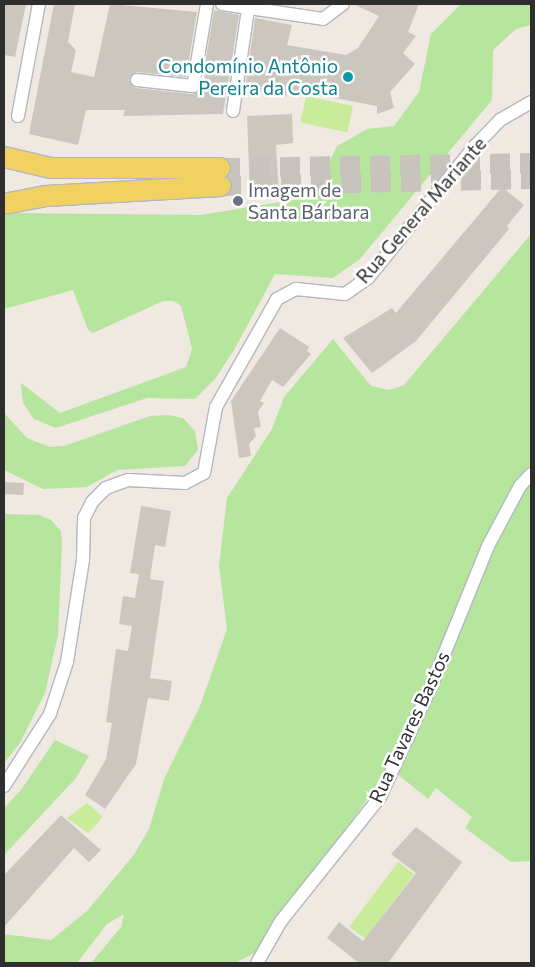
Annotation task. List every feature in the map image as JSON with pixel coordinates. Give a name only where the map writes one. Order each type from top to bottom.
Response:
[{"type":"main road","points":[[4,157],[51,168]]},
{"type":"main road","points":[[4,170],[51,168],[221,177],[46,196],[4,204]]},
{"type":"main road","points":[[4,190],[46,196]]},
{"type":"street","points":[[18,116],[39,4]]},
{"type":"street","points":[[137,80],[193,86],[207,4]]},
{"type":"street","points":[[222,4],[323,19],[343,4]]},
{"type":"street","points":[[233,111],[248,9]]},
{"type":"street","name":"Rua General Mariante","points":[[4,786],[50,714],[67,662],[83,560],[84,518],[106,488],[128,480],[185,483],[204,473],[216,407],[277,300],[296,289],[345,294],[368,278],[475,146],[500,120],[531,102]]},
{"type":"street","name":"Rua Tavares Bastos","points":[[257,963],[281,921],[380,797],[488,546],[520,486],[531,474]]},
{"type":"green space","points":[[461,4],[531,4],[531,25],[516,29],[493,50],[492,100],[360,259],[333,278],[275,274],[234,350],[215,379],[195,399],[147,398],[56,428],[34,419],[23,403],[21,383],[60,413],[186,367],[192,349],[181,306],[174,301],[163,301],[93,333],[88,330],[73,290],[4,309],[4,213],[200,215],[312,197],[337,146],[367,129],[394,126],[419,92],[431,34]]},
{"type":"green space","points":[[306,96],[353,106],[347,132],[300,122]]},
{"type":"green space","points":[[531,234],[531,861],[511,862],[465,828],[472,817],[436,788],[428,799],[390,768],[256,952],[235,963],[91,963],[121,927],[124,914],[107,924],[77,963],[4,963],[4,934],[51,940],[87,911],[133,856],[149,829],[164,779],[200,706],[227,629],[219,566],[227,498],[272,429],[284,397],[333,339],[371,386],[389,390],[404,385]]},
{"type":"green space","points":[[4,413],[27,438],[50,447],[64,446],[150,416],[168,415],[183,418],[195,431],[198,450],[185,466],[117,470],[87,487],[43,489],[4,470]]},
{"type":"green space","points":[[4,514],[39,515],[51,520],[61,531],[62,543],[58,635],[45,693],[20,743],[4,763]]},
{"type":"green space","points":[[55,740],[89,756],[76,778],[4,855],[4,808],[21,790]]},
{"type":"green space","points":[[87,803],[103,817],[88,833],[67,818]]},
{"type":"green space","points":[[398,862],[414,874],[365,939],[349,927]]},
{"type":"building","points":[[5,4],[26,4],[15,57],[4,55]]},
{"type":"building","points":[[54,4],[75,4],[68,42],[76,50],[71,72],[94,77],[110,4],[197,12],[186,77],[137,72],[129,80],[136,88],[192,94],[201,87],[214,10],[239,15],[223,114],[123,116],[125,110],[86,110],[78,145],[29,134]]},
{"type":"building","name":"Condomínio Antônio Pereira da Costa","points":[[353,4],[419,4],[408,32],[416,36],[403,53],[415,64],[390,92],[394,108],[377,114],[377,106],[287,89],[286,97],[245,88],[255,18],[292,25],[287,45],[346,55],[358,48],[379,16]]},
{"type":"building","points":[[292,114],[293,143],[276,145],[279,193],[250,195],[247,116]]},
{"type":"building","points":[[502,187],[524,205],[507,226],[509,229],[416,341],[372,373],[343,338],[392,308],[396,313]]},
{"type":"building","points":[[280,328],[309,347],[307,351],[311,354],[283,387],[272,380],[260,401],[264,403],[258,412],[261,427],[254,428],[256,436],[249,444],[251,456],[239,458],[231,401]]},
{"type":"building","points":[[4,482],[24,483],[23,495],[4,494]]},
{"type":"building","points":[[141,506],[171,511],[165,547],[155,545],[150,579],[164,581],[150,678],[172,681],[169,701],[148,698],[136,764],[105,809],[85,795],[106,759],[112,723],[106,722],[116,649],[128,651],[132,626],[119,624],[123,596],[135,598],[139,574],[130,573]]},
{"type":"building","points":[[61,815],[101,850],[89,862],[74,848],[4,927],[4,875]]},
{"type":"building","points":[[416,827],[462,862],[388,963],[359,963],[327,938],[339,922],[363,941],[416,873],[391,854]]},
{"type":"tunnel","points":[[220,168],[531,163]]},
{"type":"tunnel","points":[[221,186],[531,179]]},
{"type":"place","name":"Condomínio Antônio Pereira da Costa","points":[[348,77]]},
{"type":"place","name":"Imagem de Santa Bárbara","points":[[238,201]]}]
